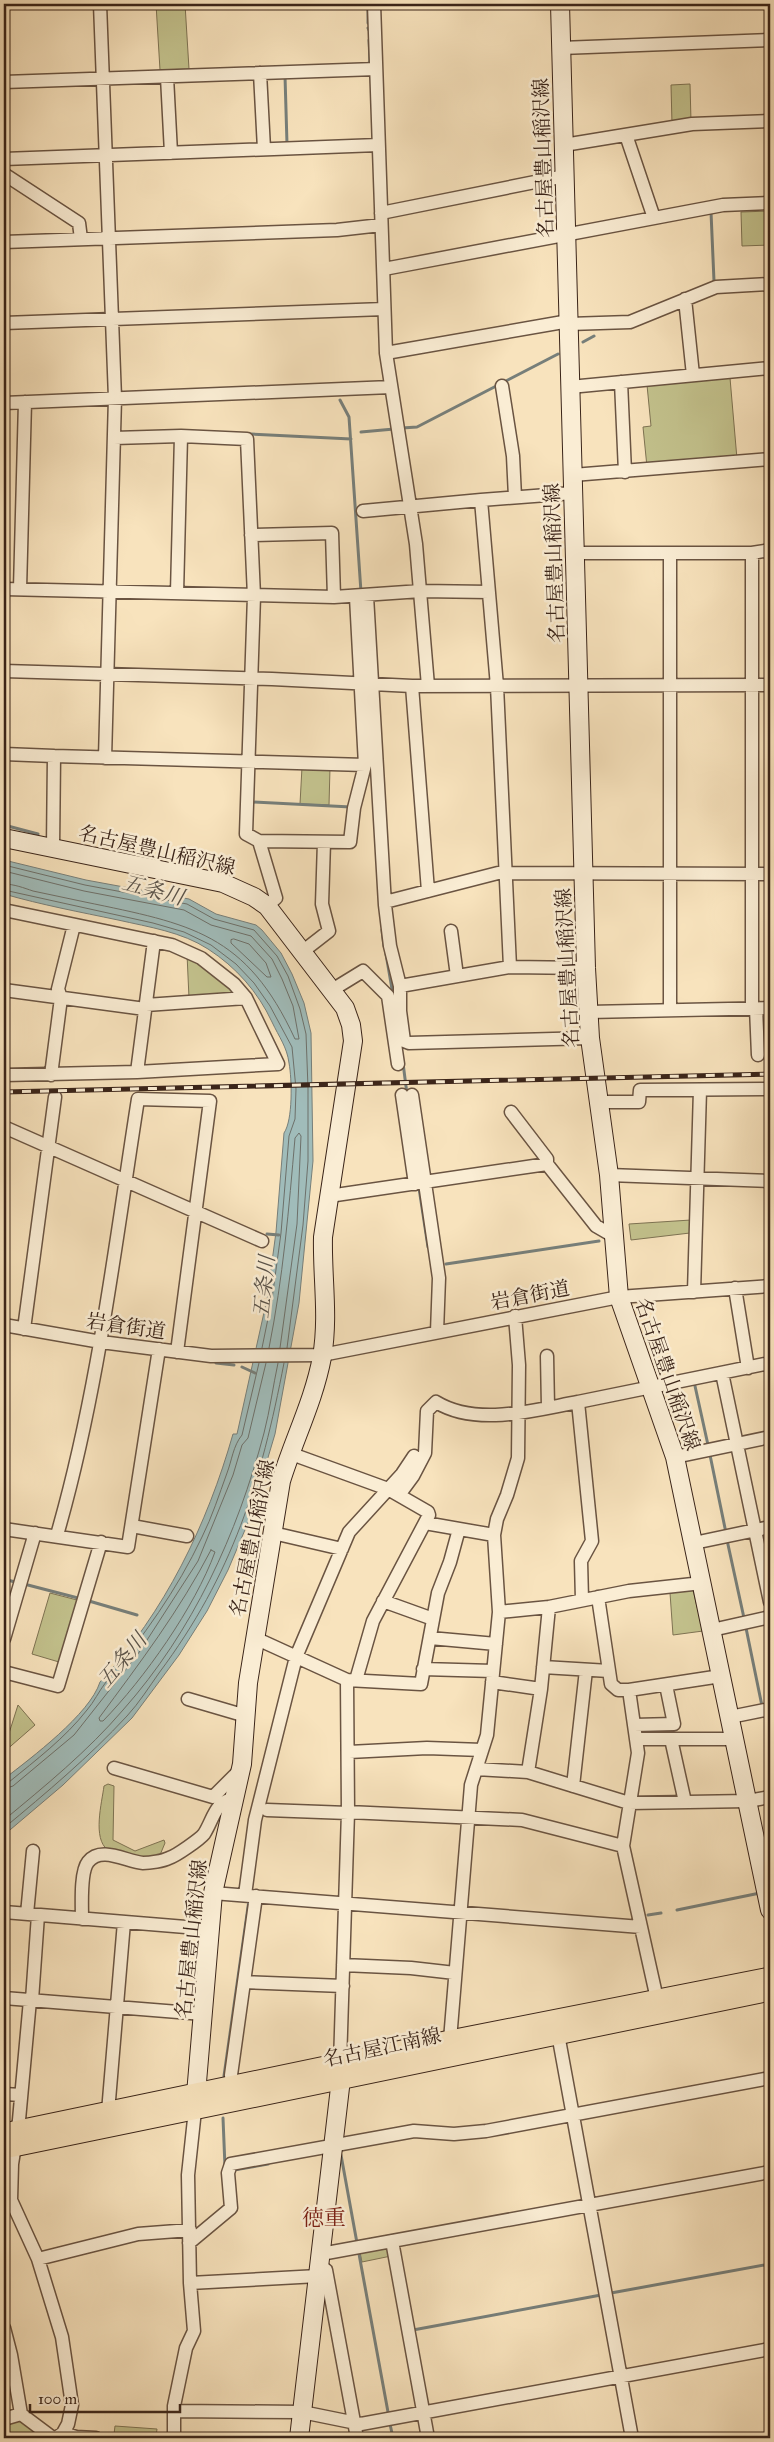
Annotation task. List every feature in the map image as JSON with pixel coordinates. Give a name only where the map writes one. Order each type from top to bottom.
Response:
[{"type":"main road","name":"名古屋豊山稲沢線","points":[[560,4],[586,968],[590,1038],[609,1176],[619,1297],[675,1457],[770,1910]]},
{"type":"main road","name":"名古屋豊山稲沢線","points":[[4,838],[223,883],[254,897],[267,906],[332,990],[345,1008],[351,1025],[353,1041],[323,1237],[322,1262],[327,1304],[322,1355],[312,1400],[289,1453],[281,1481],[272,1533],[248,1683],[241,1769],[213,1893],[195,2102]]},
{"type":"main road","name":"名古屋江南線","points":[[9,2140],[340,2071],[450,2040],[770,1977]]},
{"type":"main road","name":"名古屋江南線","points":[[9,2140],[108,2112],[195,2102],[232,2086],[340,2071],[558,2034],[770,1991]]},
{"type":"main road","points":[[299,2438],[340,2071]]},
{"type":"street","points":[[100,4],[115,398],[105,758]]},
{"type":"street","points":[[374,4],[386,353],[422,591],[428,686]]},
{"type":"street","points":[[560,48],[770,40]]},
{"type":"street","points":[[4,82],[376,69]]},
{"type":"street","points":[[260,73],[264,149]]},
{"type":"street","points":[[167,77],[170,153]]},
{"type":"street","points":[[564,145],[692,124],[770,121]]},
{"type":"street","points":[[626,135],[654,218]]},
{"type":"street","points":[[4,159],[378,145]]},
{"type":"street","points":[[4,174],[79,223],[81,239]]},
{"type":"street","points":[[4,242],[337,230],[565,176]]},
{"type":"street","points":[[384,270],[723,205],[770,203]]},
{"type":"street","points":[[386,353],[569,323],[630,322],[716,286],[770,284]]},
{"type":"street","points":[[685,299],[693,375]]},
{"type":"street","points":[[4,323],[384,309]]},
{"type":"street","points":[[570,388],[770,368]]},
{"type":"street","points":[[621,382],[625,472]]},
{"type":"street","points":[[502,386],[513,456],[516,497]]},
{"type":"street","points":[[4,403],[391,387]]},
{"type":"street","points":[[20,589],[25,402]]},
{"type":"street","points":[[114,438],[181,436],[247,439],[254,596],[246,834],[259,841],[350,842],[354,808],[365,765],[366,683]]},
{"type":"street","points":[[177,593],[181,436]]},
{"type":"street","points":[[573,474],[625,472],[770,459]]},
{"type":"street","points":[[363,511],[573,493]]},
{"type":"street","points":[[481,500],[497,686],[510,967]]},
{"type":"street","points":[[251,535],[332,532],[334,597]]},
{"type":"street","points":[[575,553],[752,553],[770,550]]},
{"type":"street","points":[[752,553],[754,1008],[758,1055]]},
{"type":"street","points":[[670,554],[670,1010]]},
{"type":"street","points":[[4,589],[334,597],[361,597],[422,591],[489,592]]},
{"type":"street","points":[[361,597],[366,683],[390,946],[400,986],[400,1011],[404,1041],[409,1043],[590,1038]]},
{"type":"street","points":[[4,671],[251,678],[412,686],[770,685]]},
{"type":"street","points":[[412,686],[428,891]]},
{"type":"street","points":[[4,754],[365,765]]},
{"type":"street","points":[[53,848],[54,756]]},
{"type":"street","points":[[259,841],[276,898],[267,906]]},
{"type":"street","points":[[302,952],[329,932],[322,904],[324,842]]},
{"type":"street","points":[[386,902],[505,873],[770,874]]},
{"type":"street","points":[[4,911],[172,944],[201,958],[234,984],[246,998],[278,1064],[137,1072],[4,1075]]},
{"type":"street","points":[[51,1075],[61,998],[58,989],[74,925]]},
{"type":"street","points":[[451,931],[457,976]]},
{"type":"street","points":[[137,1072],[154,941]]},
{"type":"street","points":[[400,986],[510,967],[586,968]]},
{"type":"street","points":[[332,990],[363,972],[388,996],[398,1064]]},
{"type":"street","points":[[4,990],[146,1007],[246,998]]},
{"type":"street","points":[[589,1012],[770,1008]]},
{"type":"street","points":[[599,1102],[639,1102],[640,1090],[770,1089]]},
{"type":"street","points":[[694,1292],[700,1090]]},
{"type":"street","points":[[407,1095],[420,1183],[439,1278],[437,1332]]},
{"type":"street","points":[[24,1329],[54,1097]]},
{"type":"street","points":[[57,1535],[70,1489],[101,1342],[138,1100],[210,1100],[197,1212],[177,1352]]},
{"type":"street","points":[[511,1112],[546,1159],[547,1164],[596,1226],[615,1237]]},
{"type":"street","points":[[4,1127],[262,1241]]},
{"type":"street","points":[[329,1196],[547,1164]]},
{"type":"street","points":[[609,1176],[770,1181]]},
{"type":"street","name":"岩倉街道","points":[[4,1325],[101,1342],[211,1356],[322,1355],[619,1297],[770,1286]]},
{"type":"street","points":[[735,1288],[748,1368]]},
{"type":"street","points":[[450,2040],[471,1785],[487,1735],[499,1612],[494,1535],[497,1519],[507,1495],[518,1458],[519,1365],[515,1316]]},
{"type":"street","points":[[4,1529],[57,1535],[128,1547],[159,1350]]},
{"type":"street","points":[[547,1356],[548,1407]]},
{"type":"street","points":[[232,2086],[231,2075],[244,1982],[255,1820],[300,1658],[349,1532],[393,1492],[420,1464],[425,1453],[427,1411],[436,1402],[448,1410],[470,1413],[518,1413],[652,1388],[770,1363]]},
{"type":"street","points":[[722,1374],[770,1602]]},
{"type":"street","points":[[578,1402],[592,1541],[581,1562],[582,1600]]},
{"type":"street","points":[[675,1457],[770,1437]]},
{"type":"street","points":[[289,1453],[393,1492],[428,1512],[429,1515],[373,1621],[351,1680],[340,2071]]},
{"type":"street","points":[[393,1492],[414,1456]]},
{"type":"street","points":[[425,1524],[494,1535]]},
{"type":"street","points":[[132,1526],[187,1536]]},
{"type":"street","points":[[694,1543],[770,1527]]},
{"type":"street","points":[[255,1638],[351,1680],[421,1684],[438,1593],[450,1562],[458,1529]]},
{"type":"street","points":[[4,1640],[35,1533]]},
{"type":"street","points":[[272,1533],[342,1550]]},
{"type":"street","points":[[4,1672],[58,1686],[101,1542]]},
{"type":"street","points":[[499,1612],[548,1607],[628,1591],[702,1582]]},
{"type":"street","points":[[598,1597],[611,1684],[618,1690],[666,1685],[721,1676]]},
{"type":"street","points":[[383,1601],[433,1619]]},
{"type":"street","points":[[528,1772],[541,1689],[548,1607]]},
{"type":"street","points":[[712,1630],[770,1617]]},
{"type":"street","points":[[430,1638],[496,1644]]},
{"type":"street","points":[[543,1667],[609,1671]]},
{"type":"street","points":[[423,1669],[493,1676],[541,1689]]},
{"type":"street","points":[[573,1786],[586,1670]]},
{"type":"street","points":[[634,1725],[674,1724],[666,1685]]},
{"type":"street","points":[[629,1690],[638,1753],[623,1846],[657,1999]]},
{"type":"street","points":[[188,1699],[246,1716]]},
{"type":"street","points":[[730,1717],[770,1709]]},
{"type":"street","points":[[636,1739],[734,1739]]},
{"type":"street","points":[[672,1739],[685,1802]]},
{"type":"street","points":[[349,1752],[427,1748],[482,1750]]},
{"type":"street","points":[[114,1768],[213,1797],[241,1769]]},
{"type":"street","points":[[476,1770],[528,1772],[629,1803],[748,1802],[770,1797]]},
{"type":"street","points":[[82,1918],[84,1871],[88,1862],[94,1857],[116,1856],[142,1863],[169,1858],[203,1835],[218,1807],[225,1800],[234,1798]]},
{"type":"street","points":[[267,1810],[522,1820],[623,1846]]},
{"type":"street","points":[[33,1851],[31,2000],[21,2095],[9,2140],[11,2200],[38,2259],[62,2337],[72,2405],[68,2424],[57,2436]]},
{"type":"street","points":[[213,1893],[641,1927]]},
{"type":"street","points":[[4,1912],[210,1929]]},
{"type":"street","points":[[108,2112],[124,1922]]},
{"type":"street","points":[[343,1965],[411,1968],[456,1973]]},
{"type":"street","points":[[244,1982],[343,1986]]},
{"type":"street","points":[[4,1998],[203,2014]]},
{"type":"street","points":[[558,2034],[632,2438]]},
{"type":"street","points":[[38,2259],[138,2234],[190,2236],[231,2208],[228,2173],[231,2164],[414,2131],[454,2134],[486,2131],[770,2078]]},
{"type":"street","points":[[4,2094],[21,2095]]},
{"type":"street","points":[[174,2438],[174,2411],[186,2348],[194,2331],[190,2283],[188,2175],[195,2102]]},
{"type":"street","points":[[190,2283],[319,2265],[392,2241],[770,2172]]},
{"type":"street","points":[[392,2241],[428,2438]]},
{"type":"street","points":[[319,2265],[326,2270],[357,2438]]},
{"type":"street","points":[[4,2328],[11,2355],[20,2414]]},
{"type":"street","points":[[174,2411],[302,2412],[354,2424],[770,2350]]},
{"type":"street","points":[[4,2419],[20,2414],[57,2436],[96,2438]]},
{"type":"shaded area","points":[[156,4],[185,4],[189,69],[160,70]]},
{"type":"shaded area","points":[[690,84],[691,121],[672,124],[671,85]]},
{"type":"shaded area","points":[[770,211],[770,245],[742,246],[741,212]]},
{"type":"shaded area","points":[[730,378],[737,459],[647,467],[643,427],[651,426],[647,385]]},
{"type":"shaded area","points":[[302,767],[330,768],[329,805],[300,804]]},
{"type":"shaded area","points":[[187,954],[239,995],[189,998]]},
{"type":"shaded area","points":[[691,1220],[690,1233],[631,1240],[629,1224]]},
{"type":"shaded area","points":[[693,1590],[703,1631],[673,1635],[670,1593]]},
{"type":"shaded area","points":[[50,1593],[77,1600],[59,1662],[32,1654]]},
{"type":"shaded area","points":[[18,1705],[35,1725],[4,1752],[4,1749]]},
{"type":"shaded area","points":[[108,1784],[114,1786],[113,1840],[135,1851],[164,1840],[165,1843],[160,1855],[154,1859],[123,1855],[108,1850],[103,1845],[100,1838],[99,1820],[104,1786]]},
{"type":"shaded area","points":[[387,2247],[391,2256],[362,2262],[360,2252]]},
{"type":"shaded area","points":[[19,2419],[39,2434],[31,2438],[4,2438],[4,2423]]},
{"type":"shaded area","points":[[115,2426],[157,2429],[156,2437],[114,2434]]},
{"type":"water","name":"五条川","points":[[4,860],[86,880],[189,899],[216,914],[256,925],[262,930],[281,953],[292,974],[304,1003],[311,1033],[313,1161],[299,1303],[275,1434],[250,1518],[228,1570],[207,1611],[179,1655],[132,1718],[63,1785],[4,1835],[4,1779],[44,1748],[85,1708],[100,1682],[145,1627],[164,1597],[197,1534],[233,1434],[237,1434],[267,1299],[276,1232],[284,1133],[289,1119],[291,1089],[288,1057],[260,1000],[237,972],[218,956],[198,943],[165,931],[4,894]]},
{"type":"waterway","points":[[368,7],[368,23]]},
{"type":"waterway","points":[[366,65],[370,62],[369,40]]},
{"type":"waterway","points":[[285,76],[287,144]]},
{"type":"waterway","points":[[713,211],[711,212],[714,281]]},
{"type":"waterway","points":[[583,342],[594,336]]},
{"type":"waterway","points":[[402,428],[417,427],[558,354]]},
{"type":"waterway","points":[[340,400],[349,417],[361,592]]},
{"type":"waterway","points":[[361,432],[394,429]]},
{"type":"waterway","points":[[251,434],[351,439]]},
{"type":"waterway","points":[[252,802],[351,807]]},
{"type":"waterway","points":[[4,825],[38,834]]},
{"type":"waterway","points":[[382,930],[384,946]]},
{"type":"waterway","points":[[386,954],[393,995]]},
{"type":"waterway","points":[[403,1063],[407,1094]]},
{"type":"waterway","points":[[419,1188],[428,1247]]},
{"type":"waterway","points":[[267,1234],[279,1235]]},
{"type":"waterway","points":[[446,1264],[599,1241]]},
{"type":"waterway","points":[[216,1363],[234,1365]]},
{"type":"waterway","points":[[242,1367],[255,1373]]},
{"type":"waterway","points":[[695,1386],[708,1445]]},
{"type":"waterway","points":[[710,1455],[726,1533]]},
{"type":"waterway","points":[[727,1540],[744,1618]]},
{"type":"waterway","points":[[4,1579],[15,1582]]},
{"type":"waterway","points":[[24,1584],[78,1598]]},
{"type":"waterway","points":[[89,1601],[137,1615]]},
{"type":"waterway","points":[[746,1628],[762,1706]]},
{"type":"waterway","points":[[677,1910],[760,1893]]},
{"type":"waterway","points":[[224,2076],[249,1900]]},
{"type":"waterway","points":[[648,1915],[661,1913]]},
{"type":"waterway","points":[[223,2118],[225,2167]]},
{"type":"waterway","points":[[341,2155],[357,2243]]},
{"type":"waterway","points":[[234,2170],[268,2164]]},
{"type":"waterway","points":[[359,2254],[388,2412]]},
{"type":"waterway","points":[[611,2293],[770,2264]]},
{"type":"waterway","points":[[413,2332],[413,2330],[601,2295]]},
{"type":"waterway","points":[[390,2424],[393,2438]]},
{"type":"railway","points":[[4,1092],[770,1074]]},
{"type":"district","name":"徳重","points":[[324,2217]]}]
